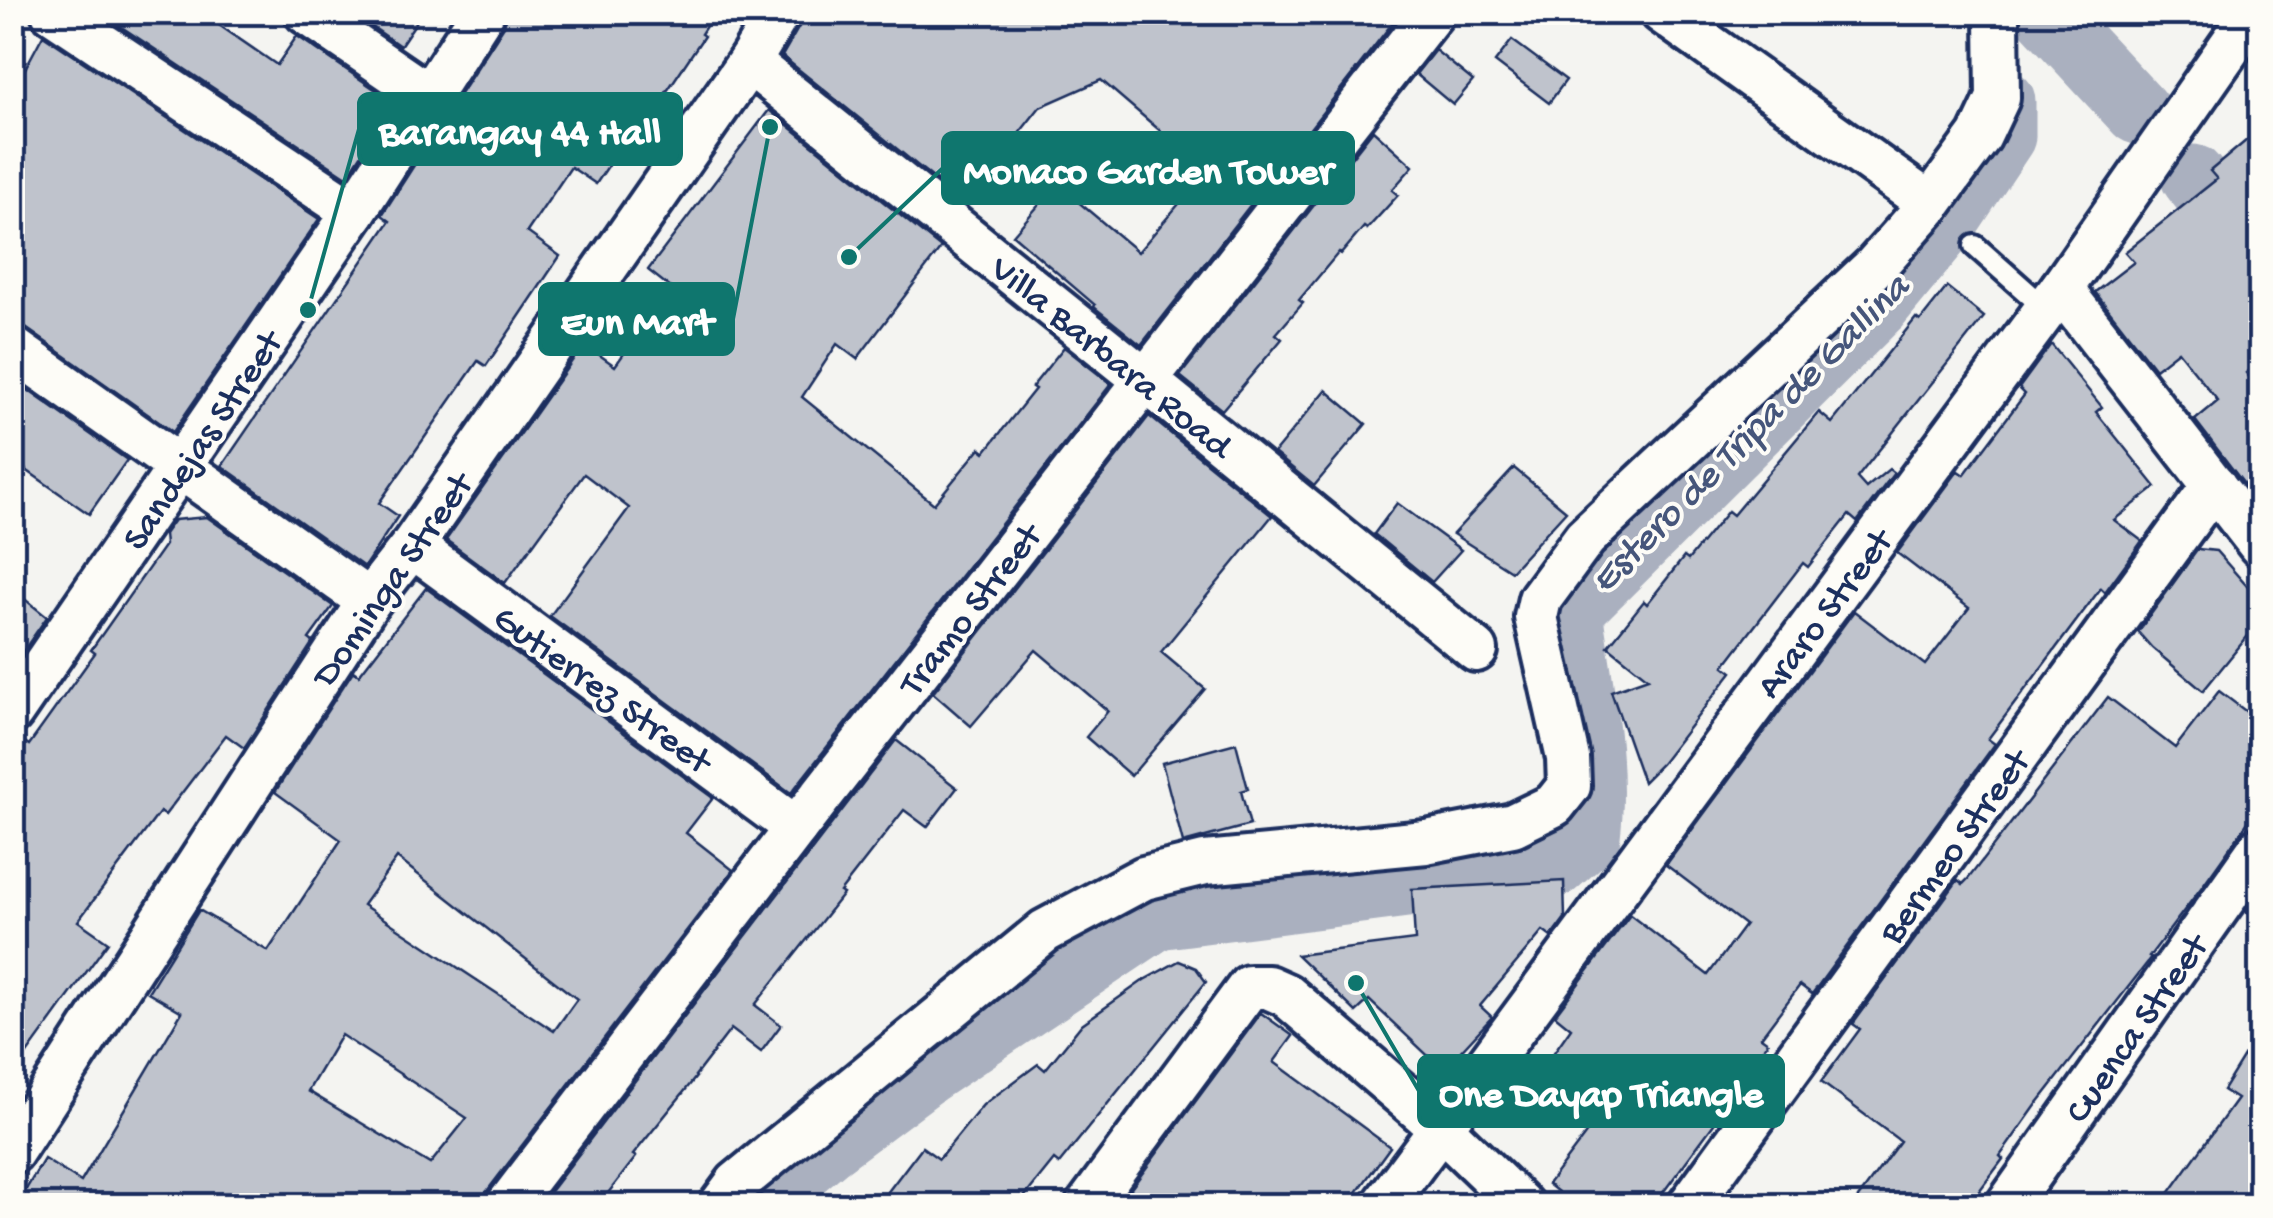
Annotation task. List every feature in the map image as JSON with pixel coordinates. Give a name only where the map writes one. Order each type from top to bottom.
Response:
[{"type":"street","points":[[54,12],[354,212]]},
{"type":"street","points":[[306,12],[430,96]]},
{"type":"street","name":"Sandejas Street","points":[[12,712],[354,212],[483,12]]},
{"type":"street","name":"Dominga Street","points":[[12,1152],[369,601],[412,546],[750,62],[779,12]]},
{"type":"street","name":"Tramo Street","points":[[506,1206],[1433,12]]},
{"type":"street","points":[[1662,12],[1930,204]]},
{"type":"street","points":[[720,1206],[737,1183],[1046,931],[1144,878],[1205,863],[1426,842],[1513,825],[1554,805],[1569,786],[1568,758],[1536,617],[1540,599],[1585,538],[1875,266],[1930,204],[1980,136],[1998,98],[1995,12]]},
{"type":"street","name":"Araro Street","points":[[1383,1206],[2054,299],[2254,12]]},
{"type":"street","name":"Villa Barbara Road","points":[[750,62],[1476,650]]},
{"type":"street","points":[[2054,299],[2214,485],[2260,545]]},
{"type":"street","points":[[12,348],[369,601]]},
{"type":"street","name":"Bermeo Street","points":[[1689,1206],[2214,485]]},
{"type":"street","name":"Gutierrez Street","points":[[412,546],[796,828]]},
{"type":"street","name":"Cuenca Street","points":[[2007,1206],[2260,848]]},
{"type":"street","points":[[1087,1206],[1249,987],[1268,986],[1286,995],[1440,1128],[1522,1206]]},
{"type":"lane","points":[[1975,246],[2054,299]]},
{"type":"building","points":[[99,12],[200,12],[277,65],[297,36],[395,103],[347,177]]},
{"type":"building","points":[[351,12],[423,12],[400,46]]},
{"type":"building","points":[[508,12],[715,12],[701,34],[704,36],[653,112],[647,108],[596,184],[571,167],[527,232],[560,256],[486,366],[478,361],[379,503],[398,516],[364,567],[222,466],[390,221],[382,215],[504,26]]},
{"type":"building","points":[[804,12],[1401,12],[1141,345],[1013,235],[1057,184],[1138,252],[1207,171],[1101,80],[1040,107],[964,203],[782,56]]},
{"type":"building","points":[[43,35],[319,219],[173,432],[26,328],[12,323],[12,93]]},
{"type":"building","points":[[1512,40],[1566,80],[1549,103],[1495,62]]},
{"type":"building","points":[[1435,50],[1473,81],[1453,105],[1416,74]]},
{"type":"building","points":[[769,110],[941,248],[857,359],[837,344],[802,397],[934,504],[980,448],[985,452],[1064,347],[1111,384],[791,793],[550,616],[629,508],[584,474],[505,583],[446,540],[584,344],[615,366],[671,288],[648,270]]},
{"type":"building","points":[[2260,129],[2260,362],[2246,373],[2260,390],[2260,505],[2195,420],[2218,401],[2178,351],[2155,369],[2095,292],[2134,262],[2125,252],[2217,179],[2210,171]]},
{"type":"building","points":[[1373,130],[1413,166],[1392,190],[1398,195],[1339,252],[1299,300],[1303,303],[1276,334],[1282,339],[1222,410],[1180,376]]},
{"type":"building","points":[[1947,287],[1984,317],[1857,478],[1866,488],[1889,469],[1894,473],[1857,522],[1849,515],[1808,567],[1803,563],[1724,666],[1732,672],[1643,782],[1611,691],[1648,678],[1608,646],[1684,557],[1688,560],[1728,511],[1733,515],[1819,412],[1832,423],[1916,318],[1920,321]]},
{"type":"building","points":[[2051,344],[2102,407],[2096,412],[2156,487],[2114,520],[2142,541],[2105,592],[2101,588],[1988,739],[1995,744],[1812,994],[1800,985],[1761,1037],[1768,1042],[1729,1093],[1734,1097],[1653,1206],[1576,1206],[1548,1184],[1603,1111],[1543,1068],[1571,1028],[1555,1015],[1630,915],[1708,975],[1745,925],[1666,865],[1854,611],[1925,665],[1969,608],[1897,553],[1958,471],[1964,475],[2025,394],[2019,388]]},
{"type":"building","points":[[12,379],[127,460],[89,514],[12,460]]},
{"type":"building","points":[[1326,390],[1366,424],[1314,486],[1274,453]]},
{"type":"building","points":[[1149,416],[1272,516],[1161,652],[1205,689],[1131,776],[1086,737],[1108,711],[1036,650],[971,726],[933,693]]},
{"type":"building","points":[[1514,468],[1566,511],[1511,571],[1453,534]]},
{"type":"building","points":[[1397,503],[1461,550],[1432,582],[1374,534]]},
{"type":"building","points":[[207,517],[333,606],[244,748],[226,735],[165,815],[160,812],[78,921],[108,942],[12,1075],[12,737],[29,745],[165,545],[164,534],[174,520]]},
{"type":"building","points":[[2198,549],[2216,551],[2260,601],[2260,621],[2203,691],[2138,632]]},
{"type":"building","points":[[426,588],[713,798],[686,833],[733,870],[487,1191],[482,1206],[16,1206],[44,1159],[81,1182],[182,1012],[148,992],[199,910],[268,951],[341,840],[275,792],[353,671],[359,675]],"holes":[[[397,858],[577,999],[554,1031],[363,905]],[[341,1035],[467,1118],[430,1164],[308,1091]]]},
{"type":"building","points":[[12,589],[47,617],[12,667]]},
{"type":"building","points":[[2219,691],[2260,722],[2260,805],[2201,888],[2037,1104],[1968,1206],[1852,1206],[1900,1141],[1821,1082],[1860,1029],[1853,1024],[1958,880],[1963,884],[1968,879],[2108,697],[2175,748]]},
{"type":"building","points":[[896,740],[957,788],[927,827],[904,810],[755,1005],[781,1025],[761,1052],[731,1029],[598,1206],[539,1206]]},
{"type":"building","points":[[1236,743],[1248,789],[1241,791],[1250,825],[1183,843],[1162,763]]},
{"type":"building","points":[[1564,881],[1565,918],[1551,937],[1543,931],[1480,1006],[1492,1017],[1443,1070],[1369,1000],[1356,1012],[1297,955],[1415,940],[1412,889]]},
{"type":"building","points":[[2260,891],[2260,922],[2246,911]]},
{"type":"building","points":[[1179,961],[1196,968],[1206,982],[1059,1164],[1054,1160],[1017,1206],[877,1206],[922,1147],[939,1159],[983,1105],[1038,1064],[1045,1070],[1082,1024],[1144,980]]},
{"type":"building","points":[[1261,1013],[1293,1036],[1274,1062],[1390,1147],[1347,1206],[1118,1206]]},
{"type":"building","points":[[2260,1030],[2260,1206],[2160,1206],[2237,1099],[2223,1090]]},
{"type":"waterway","points":[[2045,12],[2138,112]]},
{"type":"waterway","name":"Estero de Tripa de Gallina","points":[[762,1206],[827,1146],[926,1072],[1157,917],[1554,866],[1588,836],[1589,752],[1570,611],[1877,306],[1943,226],[2003,136],[2003,101]]},
{"type":"waterway","points":[[2193,177],[2260,264]]},
{"type":"place","name":"Eun Mart","points":[[770,127]]},
{"type":"place","name":"Monaco Garden Tower","points":[[849,257]]},
{"type":"place","name":"Barangay 44 Hall","points":[[308,310]]},
{"type":"place","name":"One Dayap Triangle","points":[[1356,983]]}]
